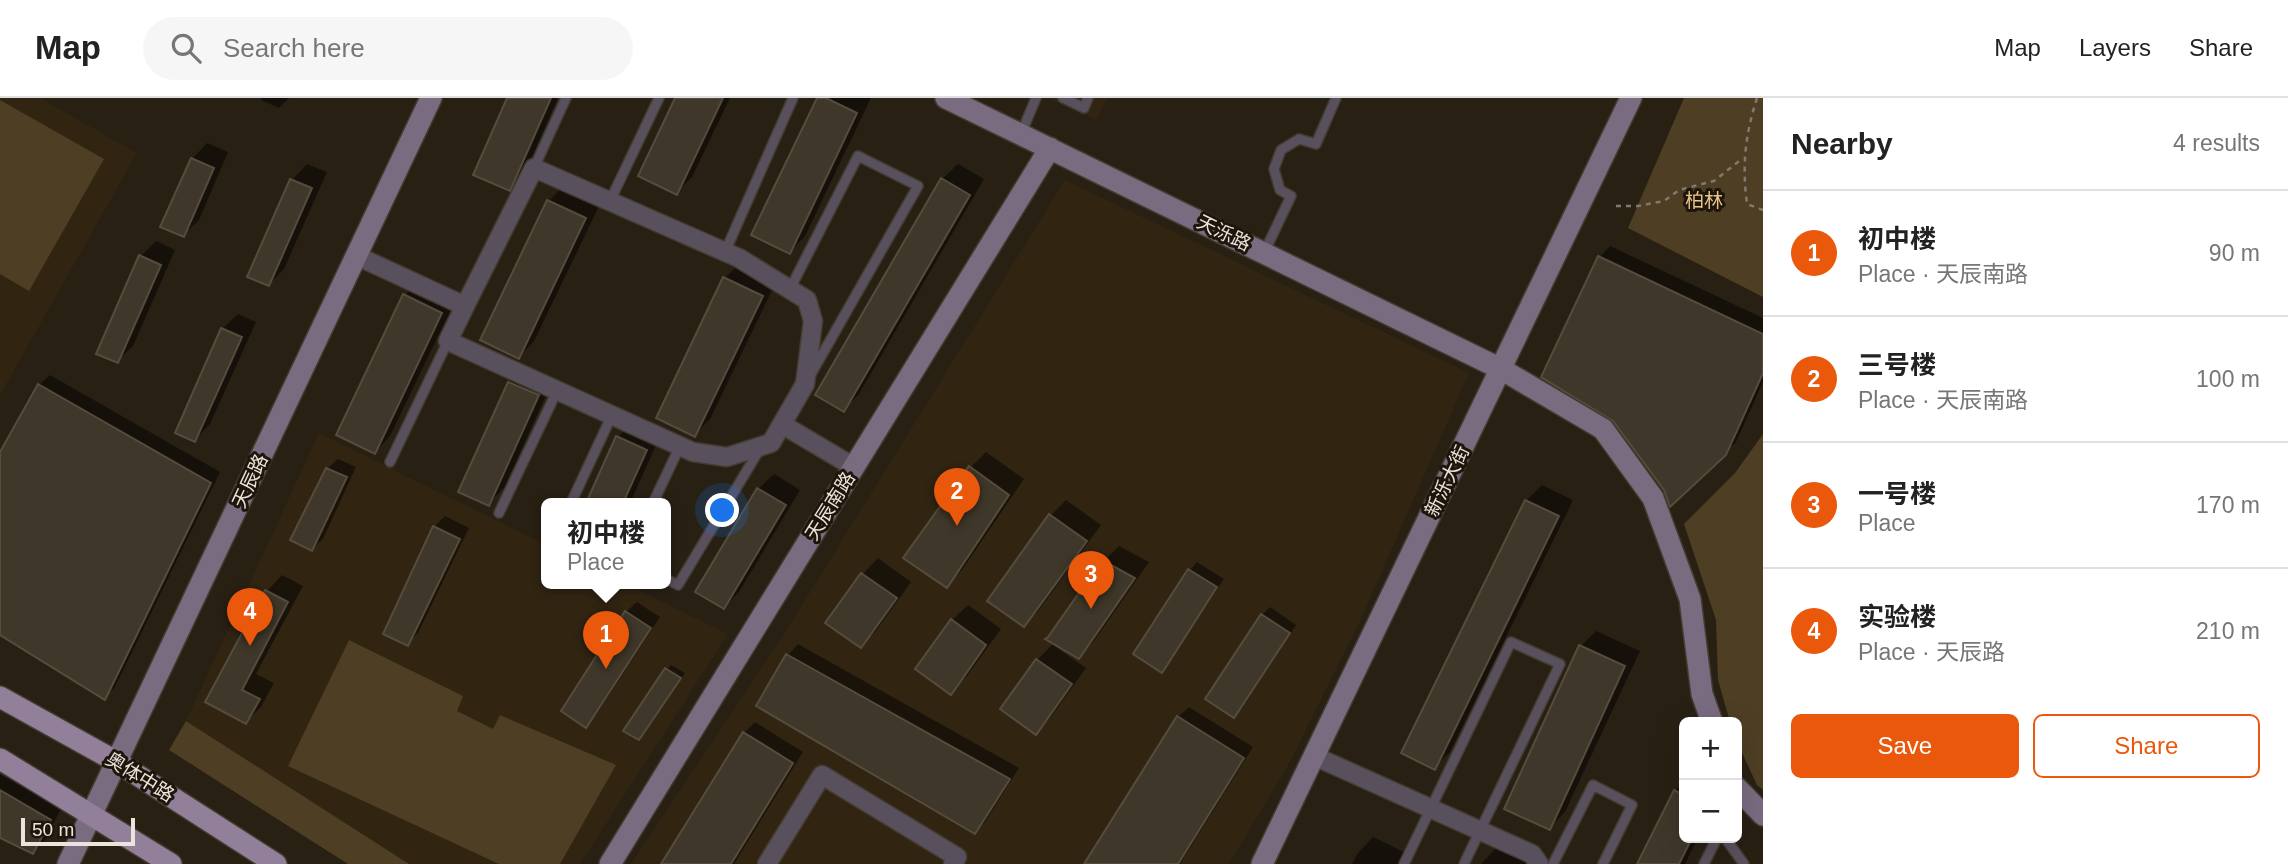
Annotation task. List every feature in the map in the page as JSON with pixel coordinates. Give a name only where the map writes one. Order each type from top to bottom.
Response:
[{"type":"main road","name":"奥体中路","points":[[0,697],[117,762],[276,864]]},
{"type":"main road","points":[[0,759],[171,864]]},
{"type":"street","name":"天辰路","points":[[68,864],[431,98]]},
{"type":"street","name":"天泺路","points":[[946,98],[1500,369],[1603,429],[1653,498],[1690,599],[1702,694],[1710,717]]},
{"type":"street","name":"新泺大街","points":[[1262,864],[1631,98]]},
{"type":"street","name":"天辰南路","points":[[610,864],[1050,148]]},
{"type":"street","points":[[534,168],[610,201],[739,258],[807,300],[813,321],[805,384],[771,443],[727,457],[693,452],[448,341],[534,168]]},
{"type":"street","points":[[357,256],[465,306]]},
{"type":"street","points":[[783,425],[854,467]]},
{"type":"street","points":[[1314,756],[1532,854],[1539,864]]},
{"type":"street","points":[[767,864],[821,775],[957,858],[953,864]]},
{"type":"street","points":[[1742,793],[1763,815]]},
{"type":"lane","points":[[534,168],[566,98]]},
{"type":"lane","points":[[610,201],[659,98]]},
{"type":"lane","points":[[725,252],[793,98]]},
{"type":"lane","points":[[1021,134],[1036,98]]},
{"type":"lane","points":[[1063,98],[1084,108],[1088,98]]},
{"type":"lane","points":[[1264,253],[1291,196],[1280,190],[1274,169],[1281,150],[1299,139],[1316,144],[1336,98]]},
{"type":"lane","points":[[790,289],[858,156],[918,186],[805,384]]},
{"type":"lane","points":[[390,462],[448,341]]},
{"type":"lane","points":[[499,513],[557,391]]},
{"type":"lane","points":[[573,498],[612,415]]},
{"type":"lane","points":[[655,498],[680,446]]},
{"type":"lane","points":[[671,582],[678,585],[762,446]]},
{"type":"lane","points":[[1404,864],[1511,642],[1560,664],[1464,864]]},
{"type":"lane","points":[[1553,864],[1592,785],[1632,805],[1603,864]]},
{"type":"lane","points":[[1704,864],[1714,843]]},
{"type":"lane","points":[[1729,843],[1744,864]]},
{"type":"path","points":[[1757,98],[1743,158],[1747,204],[1763,210]]},
{"type":"path","points":[[1616,206],[1638,206],[1664,201],[1679,190],[1714,181],[1743,158]]},
{"type":"shaded area","points":[[0,98],[40,98],[137,153],[0,395]]},
{"type":"shaded area","points":[[1047,98],[1107,98],[1097,120]]},
{"type":"shaded area","points":[[1065,180],[1469,373],[1361,619],[1291,760],[1229,864],[631,864],[789,626]]},
{"type":"shaded area","points":[[319,433],[541,543],[541,589],[636,589],[728,634],[580,864],[409,864],[186,721]]},
{"type":"green space","name":"柏林","points":[[1684,98],[1763,98],[1763,297],[1628,228]]},
{"type":"green space","points":[[0,100],[104,159],[29,291],[0,274]]},
{"type":"green space","points":[[1763,434],[1763,790],[1757,785],[1742,753],[1742,717],[1729,717],[1718,680],[1716,620],[1684,524],[1735,473]]},
{"type":"green space","points":[[349,640],[463,696],[457,711],[493,729],[500,715],[616,765],[560,864],[499,864],[288,766]]},
{"type":"green space","points":[[186,721],[409,864],[348,864],[169,750]]},
{"type":"building","points":[[507,98],[551,98],[510,191],[473,175]]},
{"type":"building","points":[[675,98],[723,98],[677,195],[638,176]]},
{"type":"building","points":[[817,98],[826,98],[857,113],[790,254],[751,235]]},
{"type":"building","points":[[191,158],[214,168],[184,237],[160,227]]},
{"type":"building","points":[[941,178],[970,195],[844,412],[815,395]]},
{"type":"building","points":[[290,179],[312,188],[269,286],[247,277]]},
{"type":"building","points":[[547,200],[586,218],[519,359],[480,340]]},
{"type":"building","points":[[139,255],[161,265],[118,363],[96,354]]},
{"type":"building","points":[[1598,256],[1763,334],[1763,373],[1726,455],[1670,507],[1664,490],[1613,421],[1541,377]]},
{"type":"building","points":[[723,277],[763,296],[695,437],[656,418]]},
{"type":"building","points":[[403,294],[442,313],[375,454],[336,435]]},
{"type":"building","points":[[221,328],[242,337],[195,442],[175,433]]},
{"type":"building","points":[[508,382],[539,395],[489,506],[458,492]]},
{"type":"building","points":[[38,384],[211,483],[105,700],[0,635],[0,452]]},
{"type":"building","points":[[616,436],[647,450],[625,498],[588,498]]},
{"type":"building","points":[[969,466],[1009,495],[947,588],[903,558]]},
{"type":"building","points":[[326,468],[347,477],[312,551],[290,540]]},
{"type":"building","points":[[757,488],[786,505],[724,609],[695,592]]},
{"type":"building","points":[[1525,500],[1559,516],[1435,770],[1401,753]]},
{"type":"building","points":[[1049,514],[1087,541],[1024,627],[987,601]]},
{"type":"building","points":[[433,526],[460,539],[408,646],[383,634]]},
{"type":"building","points":[[1102,560],[1135,578],[1079,659],[1045,639]]},
{"type":"building","points":[[1188,569],[1217,587],[1162,673],[1133,654]]},
{"type":"building","points":[[861,573],[897,598],[861,648],[825,623]]},
{"type":"building","points":[[265,590],[288,602],[242,690],[260,699],[246,724],[205,702]]},
{"type":"building","points":[[625,611],[651,628],[586,728],[561,711]]},
{"type":"building","points":[[1261,614],[1290,633],[1234,718],[1205,699]]},
{"type":"building","points":[[951,619],[986,645],[951,695],[915,669]]},
{"type":"building","points":[[1579,645],[1625,666],[1550,830],[1504,809]]},
{"type":"building","points":[[786,654],[1010,779],[975,834],[756,706]]},
{"type":"building","points":[[1036,659],[1072,684],[1036,735],[1000,709]]},
{"type":"building","points":[[665,668],[681,678],[639,740],[623,731]]},
{"type":"building","points":[[1177,716],[1244,758],[1178,864],[1084,864]]},
{"type":"building","points":[[743,732],[793,763],[731,864],[661,864]]},
{"type":"building","points":[[0,790],[51,820],[33,854],[0,838]]},
{"type":"building","points":[[1674,790],[1679,792],[1679,843],[1690,843],[1679,864],[1637,864]]},
{"type":"place","name":"三号楼","points":[[957,526]]},
{"type":"place","name":"一号楼","points":[[1091,609]]},
{"type":"place","name":"实验楼","points":[[250,646]]},
{"type":"place","name":"初中楼","points":[[606,669]]}]
